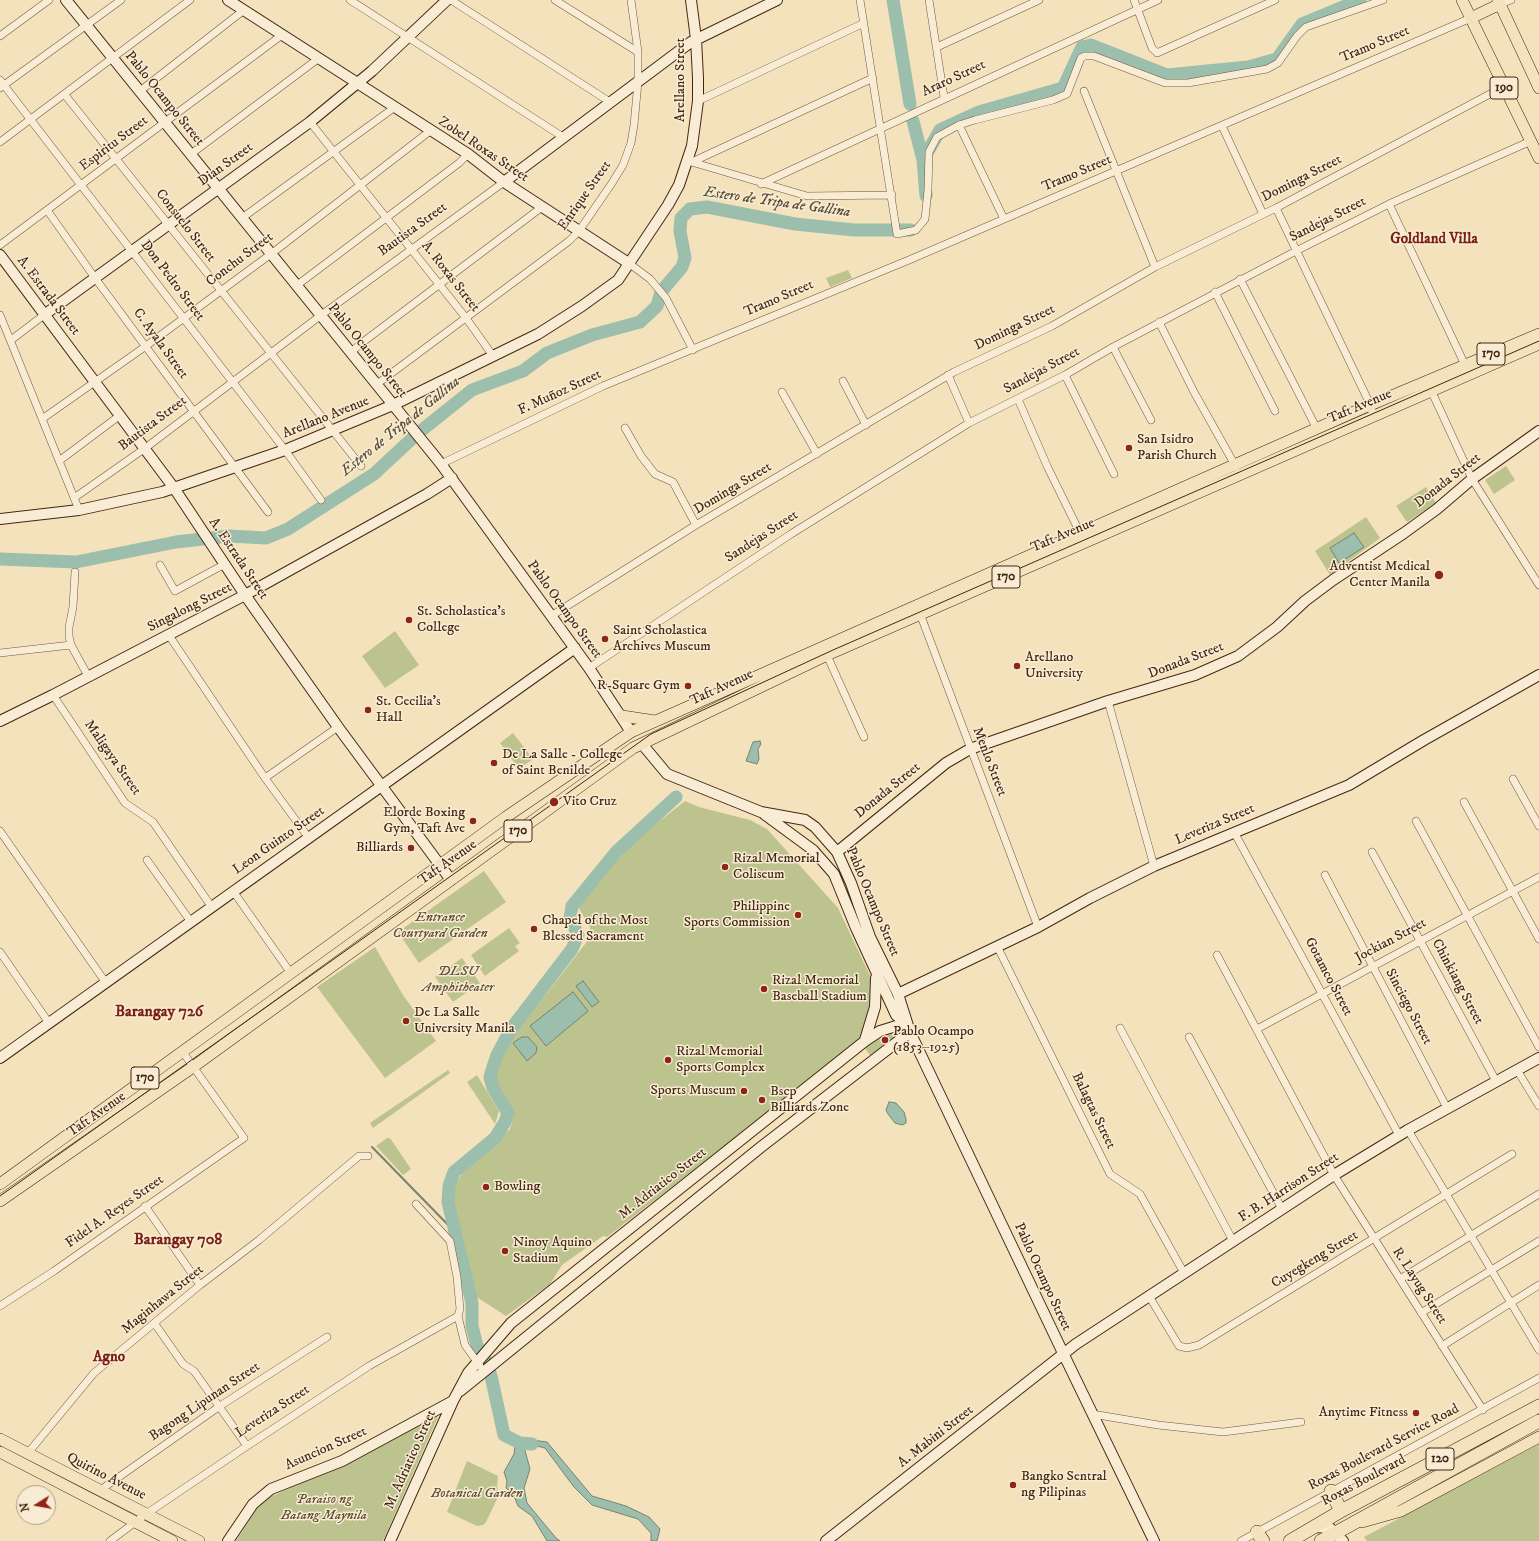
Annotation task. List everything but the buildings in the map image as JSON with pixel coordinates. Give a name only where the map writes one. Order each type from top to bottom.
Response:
[{"type":"highway","name":"Roxas Boulevard","points":[[1290,1541],[1341,1511],[1539,1406]]},
{"type":"highway","name":"120","points":[[1320,1541],[1339,1537],[1348,1526],[1539,1421]]},
{"type":"highway","points":[[1331,1491],[1341,1511]]},
{"type":"main road","name":"190","points":[[1462,0],[1539,158]]},
{"type":"main road","name":"190","points":[[1499,2],[1536,73],[1539,88]]},
{"type":"main road","points":[[1471,18],[1499,2]]},
{"type":"main road","name":"Taft Avenue","points":[[1287,448],[1318,429],[1539,334]]},
{"type":"main road","name":"Taft Avenue","points":[[0,1184],[290,972],[506,817],[632,732],[825,651],[1287,448],[1374,417],[1539,344]]},
{"type":"main road","name":"Taft Avenue","points":[[0,1201],[193,1067],[633,748],[825,651]]},
{"type":"main road","points":[[622,716],[645,721],[659,721]]},
{"type":"main road","points":[[334,941],[346,955]]},
{"type":"main road","points":[[1348,1526],[1400,1511],[1539,1437]]},
{"type":"main road","name":"Quirino Avenue","points":[[0,1439],[199,1541]]},
{"type":"main road","name":"Quirino Avenue","points":[[0,1452],[172,1541]]},
{"type":"street","points":[[0,36],[49,0]]},
{"type":"street","name":"Pablo Ocampo Street","points":[[66,0],[452,478],[575,648],[632,732]]},
{"type":"street","points":[[1,84],[121,0]]},
{"type":"street","points":[[0,142],[190,0]]},
{"type":"street","name":"Zobel Roxas Street","points":[[228,0],[468,154],[504,182],[630,264],[650,279],[666,298],[693,350]]},
{"type":"street","points":[[350,0],[563,137]]},
{"type":"street","name":"Dian Street","points":[[11,340],[310,122],[358,83],[447,0]]},
{"type":"street","points":[[451,0],[610,102]]},
{"type":"street","points":[[555,0],[638,52]]},
{"type":"street","name":"Enrique Street","points":[[376,384],[570,241],[579,231],[623,165],[632,137],[638,82],[638,52],[631,0]]},
{"type":"street","name":"Arellano Street","points":[[630,264],[668,205],[690,161],[698,101],[696,39],[691,0]]},
{"type":"street","name":"Bautista Street","points":[[74,498],[144,449],[320,316],[504,182],[696,39],[778,0]]},
{"type":"street","points":[[860,0],[882,128],[896,233],[911,232],[923,224],[927,216],[929,152],[937,138],[959,125],[1054,100],[1067,94],[1078,63],[1081,58],[1085,56],[1094,56],[1112,62],[1153,80],[1165,83],[1188,83],[1267,69],[1278,63],[1297,36],[1306,27],[1383,0]]},
{"type":"street","points":[[929,0],[944,97]]},
{"type":"street","points":[[937,47],[1039,0]]},
{"type":"street","points":[[1134,0],[1152,48],[1157,53],[1275,0]]},
{"type":"street","name":"Araro Street","points":[[761,184],[882,128],[944,97],[1158,0]]},
{"type":"street","points":[[1499,2],[1511,0]]},
{"type":"street","points":[[140,91],[244,10]]},
{"type":"street","name":"Tramo Street","points":[[693,350],[1222,126],[1471,18]]},
{"type":"street","points":[[698,101],[864,24]]},
{"type":"street","name":"Espiritu Street","points":[[0,245],[282,35]]},
{"type":"street","points":[[191,154],[319,58]]},
{"type":"street","points":[[690,161],[873,78]]},
{"type":"street","name":"Don Pedro Street","points":[[1,84],[31,120],[133,251],[285,450],[321,500]]},
{"type":"street","name":"Dominga Street","points":[[551,616],[696,525],[948,375],[1052,326],[1155,267],[1276,208],[1504,87]]},
{"type":"street","points":[[1084,91],[1155,267]]},
{"type":"street","name":"Consuelo Street","points":[[64,95],[220,291],[334,430],[361,466]]},
{"type":"street","points":[[242,218],[395,107]]},
{"type":"street","name":"A. Roxas Street","points":[[310,122],[466,318],[493,356]]},
{"type":"street","points":[[959,125],[1004,219]]},
{"type":"street","points":[[1222,126],[1263,214]]},
{"type":"street","name":"Conchu Street","points":[[42,419],[95,383],[271,254],[430,131]]},
{"type":"street","name":"Sandejas Street","points":[[589,668],[791,534],[969,423],[1065,375],[1113,346],[1215,292],[1389,204],[1530,141]]},
{"type":"street","points":[[296,286],[459,163],[468,154]]},
{"type":"street","points":[[690,161],[761,184],[807,196],[892,195]]},
{"type":"street","points":[[1389,204],[1466,365]]},
{"type":"street","points":[[351,352],[542,207]]},
{"type":"street","points":[[1276,208],[1374,417]]},
{"type":"street","name":"C. Ayala Street","points":[[47,210],[193,412],[236,466],[268,512]]},
{"type":"street","name":"A. Estrada Street","points":[[0,256],[174,488],[245,595],[338,727],[451,880]]},
{"type":"street","name":"Arellano Avenue","points":[[0,519],[79,510],[174,488],[285,450],[393,405],[538,334],[582,306],[618,280],[630,264]]},
{"type":"street","points":[[1240,279],[1318,429]]},
{"type":"street","points":[[1215,292],[1275,411]]},
{"type":"street","points":[[0,315],[79,510]]},
{"type":"street","points":[[1159,322],[1235,471]]},
{"type":"street","points":[[1113,346],[1151,420]]},
{"type":"street","name":"F. Muñoz Street","points":[[441,464],[603,386],[693,350]]},
{"type":"street","points":[[948,375],[969,423]]},
{"type":"street","points":[[1065,375],[1114,474]]},
{"type":"street","points":[[843,381],[866,425]]},
{"type":"street","points":[[1428,381],[1472,479],[1539,585]]},
{"type":"street","points":[[782,392],[817,454]]},
{"type":"street","points":[[1018,399],[1048,468],[1083,538]]},
{"type":"street","points":[[59,461],[119,416]]},
{"type":"street","points":[[625,428],[641,456],[655,474],[673,482],[696,525]]},
{"type":"street","name":"Donada Street","points":[[837,852],[946,763],[970,749],[1108,701],[1195,675],[1238,656],[1277,627],[1305,601],[1333,580],[1404,533],[1437,509],[1472,479],[1539,431]]},
{"type":"street","name":"Singalong Street","points":[[0,721],[53,696],[88,676],[245,595],[427,494],[452,478]]},
{"type":"street","points":[[160,565],[175,591],[224,564]]},
{"type":"street","points":[[74,572],[73,607],[69,627],[71,645],[88,676]]},
{"type":"street","name":"Menlo Street","points":[[918,610],[1038,927]]},
{"type":"street","points":[[168,634],[265,778],[308,837]]},
{"type":"street","points":[[0,653],[71,645]]},
{"type":"street","name":"Leon Guinto Street","points":[[0,1058],[191,922],[232,891],[382,787],[575,648]]},
{"type":"street","points":[[825,651],[864,737]]},
{"type":"street","name":"Leveriza Street","points":[[898,994],[1038,927],[1090,898],[1154,866],[1349,785],[1424,740],[1539,675]]},
{"type":"street","name":"Maligaya Street","points":[[53,696],[125,803],[153,822],[212,906]]},
{"type":"street","points":[[1108,701],[1154,866]]},
{"type":"street","points":[[265,778],[338,727]]},
{"type":"street","name":"Pablo Ocampo Street","points":[[642,744],[667,774],[761,812],[805,820],[815,827],[837,852],[870,937],[898,994],[908,1028],[1062,1353],[1154,1541]]},
{"type":"street","points":[[1513,779],[1539,826]]},
{"type":"street","points":[[1464,802],[1539,939]]},
{"type":"street","name":"Pablo Ocampo Street","points":[[761,812],[813,850],[834,874],[896,1016],[908,1028]]},
{"type":"street","points":[[794,836],[805,820]]},
{"type":"street","points":[[1416,821],[1539,1047]]},
{"type":"street","points":[[0,831],[106,983]]},
{"type":"street","name":"Gotamco Street","points":[[1234,832],[1399,1135]]},
{"type":"street","name":"Chinkiang Street","points":[[1372,852],[1496,1081]]},
{"type":"street","points":[[147,860],[191,922]]},
{"type":"street","points":[[834,874],[842,864]]},
{"type":"street","name":"Sinciego Street","points":[[1325,876],[1447,1108]]},
{"type":"street","name":"Jockian Street","points":[[1256,1029],[1322,992],[1539,877]]},
{"type":"street","points":[[232,891],[290,972]]},
{"type":"street","name":"Balagtas Street","points":[[997,946],[1110,1174],[1140,1194],[1184,1273]]},
{"type":"street","points":[[0,952],[49,1023]]},
{"type":"street","name":"R. Layug Street","points":[[1218,955],[1334,1175],[1483,1410]]},
{"type":"street","points":[[865,1040],[875,1007],[876,972]]},
{"type":"street","name":"M. Adriatico Street","points":[[390,1541],[453,1401],[468,1373],[511,1323],[865,1040],[880,1031],[908,1028]]},
{"type":"street","name":"M. Adriatico Street","points":[[458,1392],[488,1370],[908,1028]]},
{"type":"street","points":[[1120,1028],[1233,1241]]},
{"type":"street","points":[[1189,1037],[1282,1209]]},
{"type":"street","points":[[182,1051],[193,1067]]},
{"type":"street","name":"F. B. Harrison Street","points":[[1062,1353],[1334,1175],[1399,1135],[1539,1058]]},
{"type":"street","name":"Fidel A. Reyes Street","points":[[0,1306],[54,1271],[244,1138],[193,1067]]},
{"type":"street","points":[[1517,1070],[1539,1106]]},
{"type":"street","points":[[1408,1130],[1539,1350]]},
{"type":"street","name":"Cuyegkeng Street","points":[[1149,1296],[1179,1346],[1186,1348],[1199,1345],[1512,1154]]},
{"type":"street","name":"Maginhawa Street","points":[[28,1453],[94,1373],[155,1324],[200,1285],[259,1240],[359,1156],[368,1156]]},
{"type":"street","points":[[1400,1279],[1539,1194]]},
{"type":"street","points":[[416,1204],[450,1242],[457,1277],[460,1309],[458,1316],[464,1345],[488,1370]]},
{"type":"street","points":[[145,1206],[200,1285]]},
{"type":"street","points":[[1421,1313],[1539,1241]]},
{"type":"street","points":[[1442,1346],[1539,1285]]},
{"type":"street","name":"Leveriza Street","points":[[110,1541],[146,1514],[369,1366],[458,1316]]},
{"type":"street","points":[[155,1324],[183,1364],[194,1371],[247,1446]]},
{"type":"street","name":"Bagong Lipunan Street","points":[[100,1491],[220,1406],[328,1337]]},
{"type":"street","name":"A. Mabini Street","points":[[826,1541],[1062,1353]]},
{"type":"street","name":"Roxas Boulevard Service Road","points":[[1241,1541],[1260,1537],[1331,1491],[1483,1410],[1539,1378]]},
{"type":"street","name":"Asuncion Street","points":[[228,1541],[253,1504],[271,1489],[342,1461],[453,1401]]},
{"type":"street","points":[[1092,1414],[1166,1426],[1223,1432],[1301,1422]]},
{"type":"street","points":[[1314,1527],[1330,1528],[1339,1537]]},
{"type":"green space","points":[[848,270],[852,278],[830,287],[826,278]]},
{"type":"green space","points":[[1506,466],[1515,480],[1494,494],[1485,480]]},
{"type":"green space","points":[[1426,487],[1436,503],[1407,522],[1396,506]]},
{"type":"green space","points":[[1366,517],[1380,538],[1330,575],[1315,551]]},
{"type":"green space","points":[[395,631],[419,665],[385,688],[362,656]]},
{"type":"green space","points":[[513,733],[533,759],[519,769],[500,743]]},
{"type":"green space","name":"Rizal Memorial Sports Complex","points":[[685,801],[699,807],[750,820],[767,829],[838,908],[872,980],[872,997],[863,1036],[855,1045],[607,1237],[603,1236],[562,1265],[550,1284],[506,1316],[475,1296],[453,1203],[455,1185],[463,1172],[510,1129],[513,1119],[511,1112],[492,1080],[516,1029],[547,993],[589,939],[590,927],[578,907],[603,874],[643,834]]},
{"type":"green space","name":"Entrance Courtyard Garden","points":[[484,871],[506,902],[419,963],[398,932]]},
{"type":"green space","points":[[509,928],[520,943],[515,946],[519,951],[485,976],[471,955]]},
{"type":"green space","points":[[375,947],[403,995],[436,1041],[385,1078],[317,987]]},
{"type":"green space","name":"DLSU Amphitheater","points":[[462,958],[480,983],[453,1002],[435,977]]},
{"type":"green space","points":[[896,1031],[900,1034],[871,1057],[865,1048],[879,1037]]},
{"type":"green space","points":[[448,1070],[450,1073],[373,1128],[370,1123]]},
{"type":"green space","points":[[477,1075],[499,1111],[495,1124],[467,1082]]},
{"type":"green space","points":[[387,1138],[390,1138],[411,1169],[403,1175],[376,1146]]},
{"type":"green space","name":"Paraiso ng Batang Maynila","points":[[438,1417],[383,1541],[236,1541],[262,1501]]},
{"type":"green space","points":[[1539,1444],[1539,1541],[1367,1541],[1364,1537]]},
{"type":"green space","name":"Botanical Garden","points":[[467,1461],[498,1476],[497,1487],[499,1495],[486,1522],[483,1525],[477,1526],[447,1512]]},
{"type":"shaded area","points":[[1354,533],[1364,547],[1339,563],[1330,548]]},
{"type":"shaded area","points":[[760,741],[761,744],[758,749],[759,759],[757,764],[746,761],[753,742]]},
{"type":"shaded area","points":[[583,981],[599,1002],[592,1007],[576,986]]},
{"type":"shaded area","points":[[573,992],[588,1011],[546,1046],[530,1026]]},
{"type":"shaded area","points":[[522,1037],[528,1037],[537,1047],[536,1053],[527,1061],[513,1043]]},
{"type":"shaded area","points":[[889,1102],[896,1103],[904,1112],[906,1123],[902,1125],[895,1123],[886,1110]]},
{"type":"shaded area","points":[[516,1438],[547,1442],[592,1496],[626,1506],[649,1517],[660,1529],[657,1541],[651,1541],[651,1533],[638,1519],[592,1505],[574,1487],[545,1448],[537,1446],[524,1447],[530,1469],[524,1488],[527,1503],[560,1541],[547,1541],[532,1516],[518,1506],[514,1496],[506,1488],[507,1481],[504,1472],[514,1454]]},
{"type":"waterway","points":[[893,0],[910,104]]},
{"type":"waterway","name":"Estero de Tripa de Gallina","points":[[926,196],[923,160],[940,130],[979,112],[1063,88],[1082,47],[1091,45],[1167,75],[1248,67],[1277,59],[1302,24],[1360,0]]},
{"type":"waterway","points":[[913,121],[923,160]]},
{"type":"waterway","name":"Estero de Tripa de Gallina","points":[[0,559],[76,562],[176,542],[229,536],[266,538],[288,529],[374,474],[417,434],[472,390],[523,371],[547,353],[592,335],[640,322],[657,306],[661,292],[682,267],[685,258],[680,231],[681,218],[690,209],[707,207],[795,224],[854,230],[911,230]]},
{"type":"waterway","points":[[532,1444],[520,1443],[504,1435],[491,1376],[484,1356],[477,1346],[472,1326],[472,1303],[448,1202],[449,1186],[454,1172],[495,1138],[505,1122],[508,1113],[493,1088],[490,1078],[491,1073],[497,1055],[511,1029],[572,949],[578,935],[570,918],[572,906],[616,852],[676,797]]},
{"type":"waterway","points":[[372,1147],[456,1233]]},
{"type":"tram line","points":[[0,1196],[651,734],[833,650],[1539,341]]},
{"type":"place","name":"San Isidro Parish Church","points":[[1129,448]]},
{"type":"place","name":"Adventist Medical Center Manila","points":[[1439,575]]},
{"type":"place","name":"St. Scholastica's College","points":[[409,620]]},
{"type":"place","name":"Saint Scholastica Archives Museum","points":[[605,639]]},
{"type":"place","name":"Arellano University","points":[[1017,666]]},
{"type":"place","name":"R-Square Gym","points":[[688,686]]},
{"type":"place","name":"St. Cecilia's Hall","points":[[368,710]]},
{"type":"place","name":"De La Salle - College of Saint Benilde","points":[[494,763]]},
{"type":"place","name":"Vito Cruz","points":[[554,802]]},
{"type":"place","name":"Elorde Boxing Gym, Taft Ave","points":[[473,821]]},
{"type":"place","name":"Billiards","points":[[411,848]]},
{"type":"place","name":"Rizal Memorial Coliseum","points":[[725,867]]},
{"type":"place","name":"Philippine Sports Commission","points":[[798,915]]},
{"type":"place","name":"Chapel of the Most Blessed Sacrament","points":[[534,929]]},
{"type":"place","name":"Rizal Memorial Baseball Stadium","points":[[764,989]]},
{"type":"place","name":"De La Salle University Manila","points":[[406,1021]]},
{"type":"place","name":"Pablo Ocampo (1853–1925)","points":[[885,1040]]},
{"type":"place","name":"Rizal Memorial Sports Complex","points":[[668,1060]]},
{"type":"place","name":"Sports Museum","points":[[744,1091]]},
{"type":"place","name":"Bscp Billiards Zone","points":[[762,1100]]},
{"type":"place","name":"Bowling","points":[[486,1187]]},
{"type":"place","name":"Ninoy Aquino Stadium","points":[[505,1251]]},
{"type":"place","name":"Anytime Fitness","points":[[1416,1413]]},
{"type":"place","name":"Bangko Sentral ng Pilipinas","points":[[1013,1485]]},
{"type":"district","name":"Goldland Villa","points":[[1434,240]]},
{"type":"district","name":"Barangay 726","points":[[159,1013]]},
{"type":"district","name":"Barangay 708","points":[[178,1241]]},
{"type":"district","name":"Agno","points":[[109,1358]]}]
